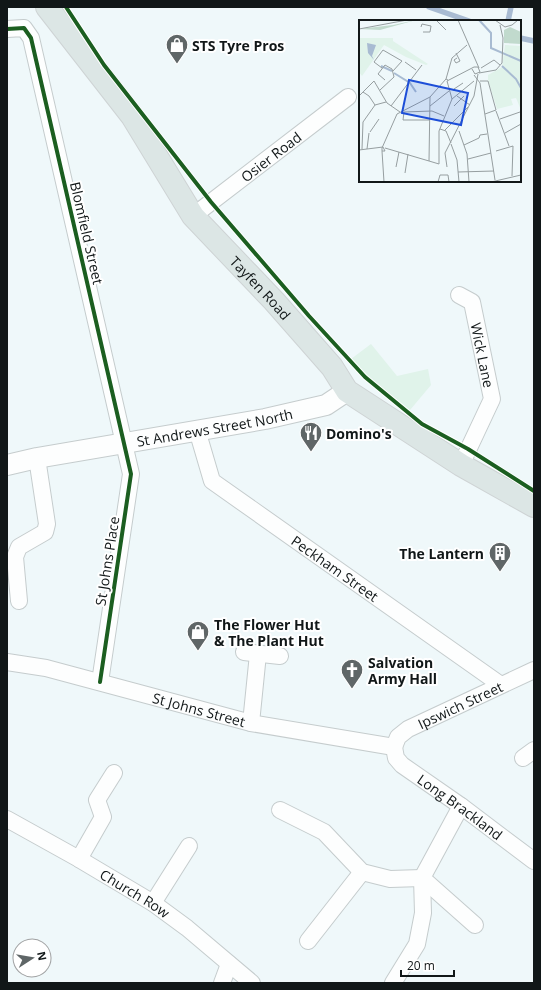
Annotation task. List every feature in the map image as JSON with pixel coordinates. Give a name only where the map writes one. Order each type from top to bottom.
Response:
[{"type":"main road","name":"Tayfen Road","points":[[47,7],[132,116],[193,216],[274,301],[332,367],[347,391],[461,465],[534,506]]},
{"type":"street","name":"Blomfield Street","points":[[7,29],[24,28],[31,38],[125,444]]},
{"type":"street","name":"Osier Road","points":[[193,216],[348,97]]},
{"type":"street","name":"Wick Lane","points":[[458,295],[472,302],[492,399],[461,465]]},
{"type":"street","name":"St Andrews Street North","points":[[7,465],[37,458],[265,419],[326,405],[347,391]]},
{"type":"street","name":"Peckham Street","points":[[197,430],[212,481],[501,684]]},
{"type":"street","name":"St Johns Place","points":[[100,682],[131,474],[125,444]]},
{"type":"street","points":[[19,601],[15,557],[19,547],[44,532],[47,524],[37,458]]},
{"type":"street","points":[[251,723],[251,653],[280,656]]},
{"type":"street","name":"St Johns Street","points":[[7,662],[46,668],[251,723],[394,747]]},
{"type":"street","name":"Ipswich Street","points":[[394,747],[398,737],[408,729],[501,684],[534,670]]},
{"type":"street","name":"Long Brackland","points":[[394,747],[396,758],[402,765],[461,806],[534,861]]},
{"type":"street","points":[[79,859],[103,817],[97,800],[114,773]]},
{"type":"street","points":[[393,983],[417,944],[423,913],[422,878],[461,806]]},
{"type":"street","points":[[280,810],[324,832],[362,872],[390,879],[422,878],[475,925]]},
{"type":"street","name":"Church Row","points":[[7,819],[79,859],[153,903],[187,928],[252,983]]},
{"type":"street","points":[[153,903],[189,846]]},
{"type":"street","points":[[308,941],[362,872]]},
{"type":"street","points":[[222,983],[229,964]]},
{"type":"green space","points":[[371,344],[397,376],[428,369],[431,385],[410,410],[366,375],[351,359]]},
{"type":"waterway","points":[[429,7],[466,20]]},
{"type":"waterway","points":[[508,20],[511,7]]},
{"type":"waterway","points":[[521,38],[534,41]]},
{"type":"cycle path","points":[[66,7],[104,65],[211,202],[309,316],[365,377],[422,424],[468,449],[534,491]]},
{"type":"cycle path","points":[[7,29],[24,28],[31,38],[131,474],[100,682]]},
{"type":"place","name":"STS Tyre Pros","points":[[177,64]]},
{"type":"place","name":"Domino's","points":[[311,452]]},
{"type":"place","name":"The Lantern","points":[[500,572]]},
{"type":"place","name":"The Flower Hut & The Plant Hut","points":[[198,652]]},
{"type":"place","name":"Salvation Army Hall","points":[[352,690]]}]
